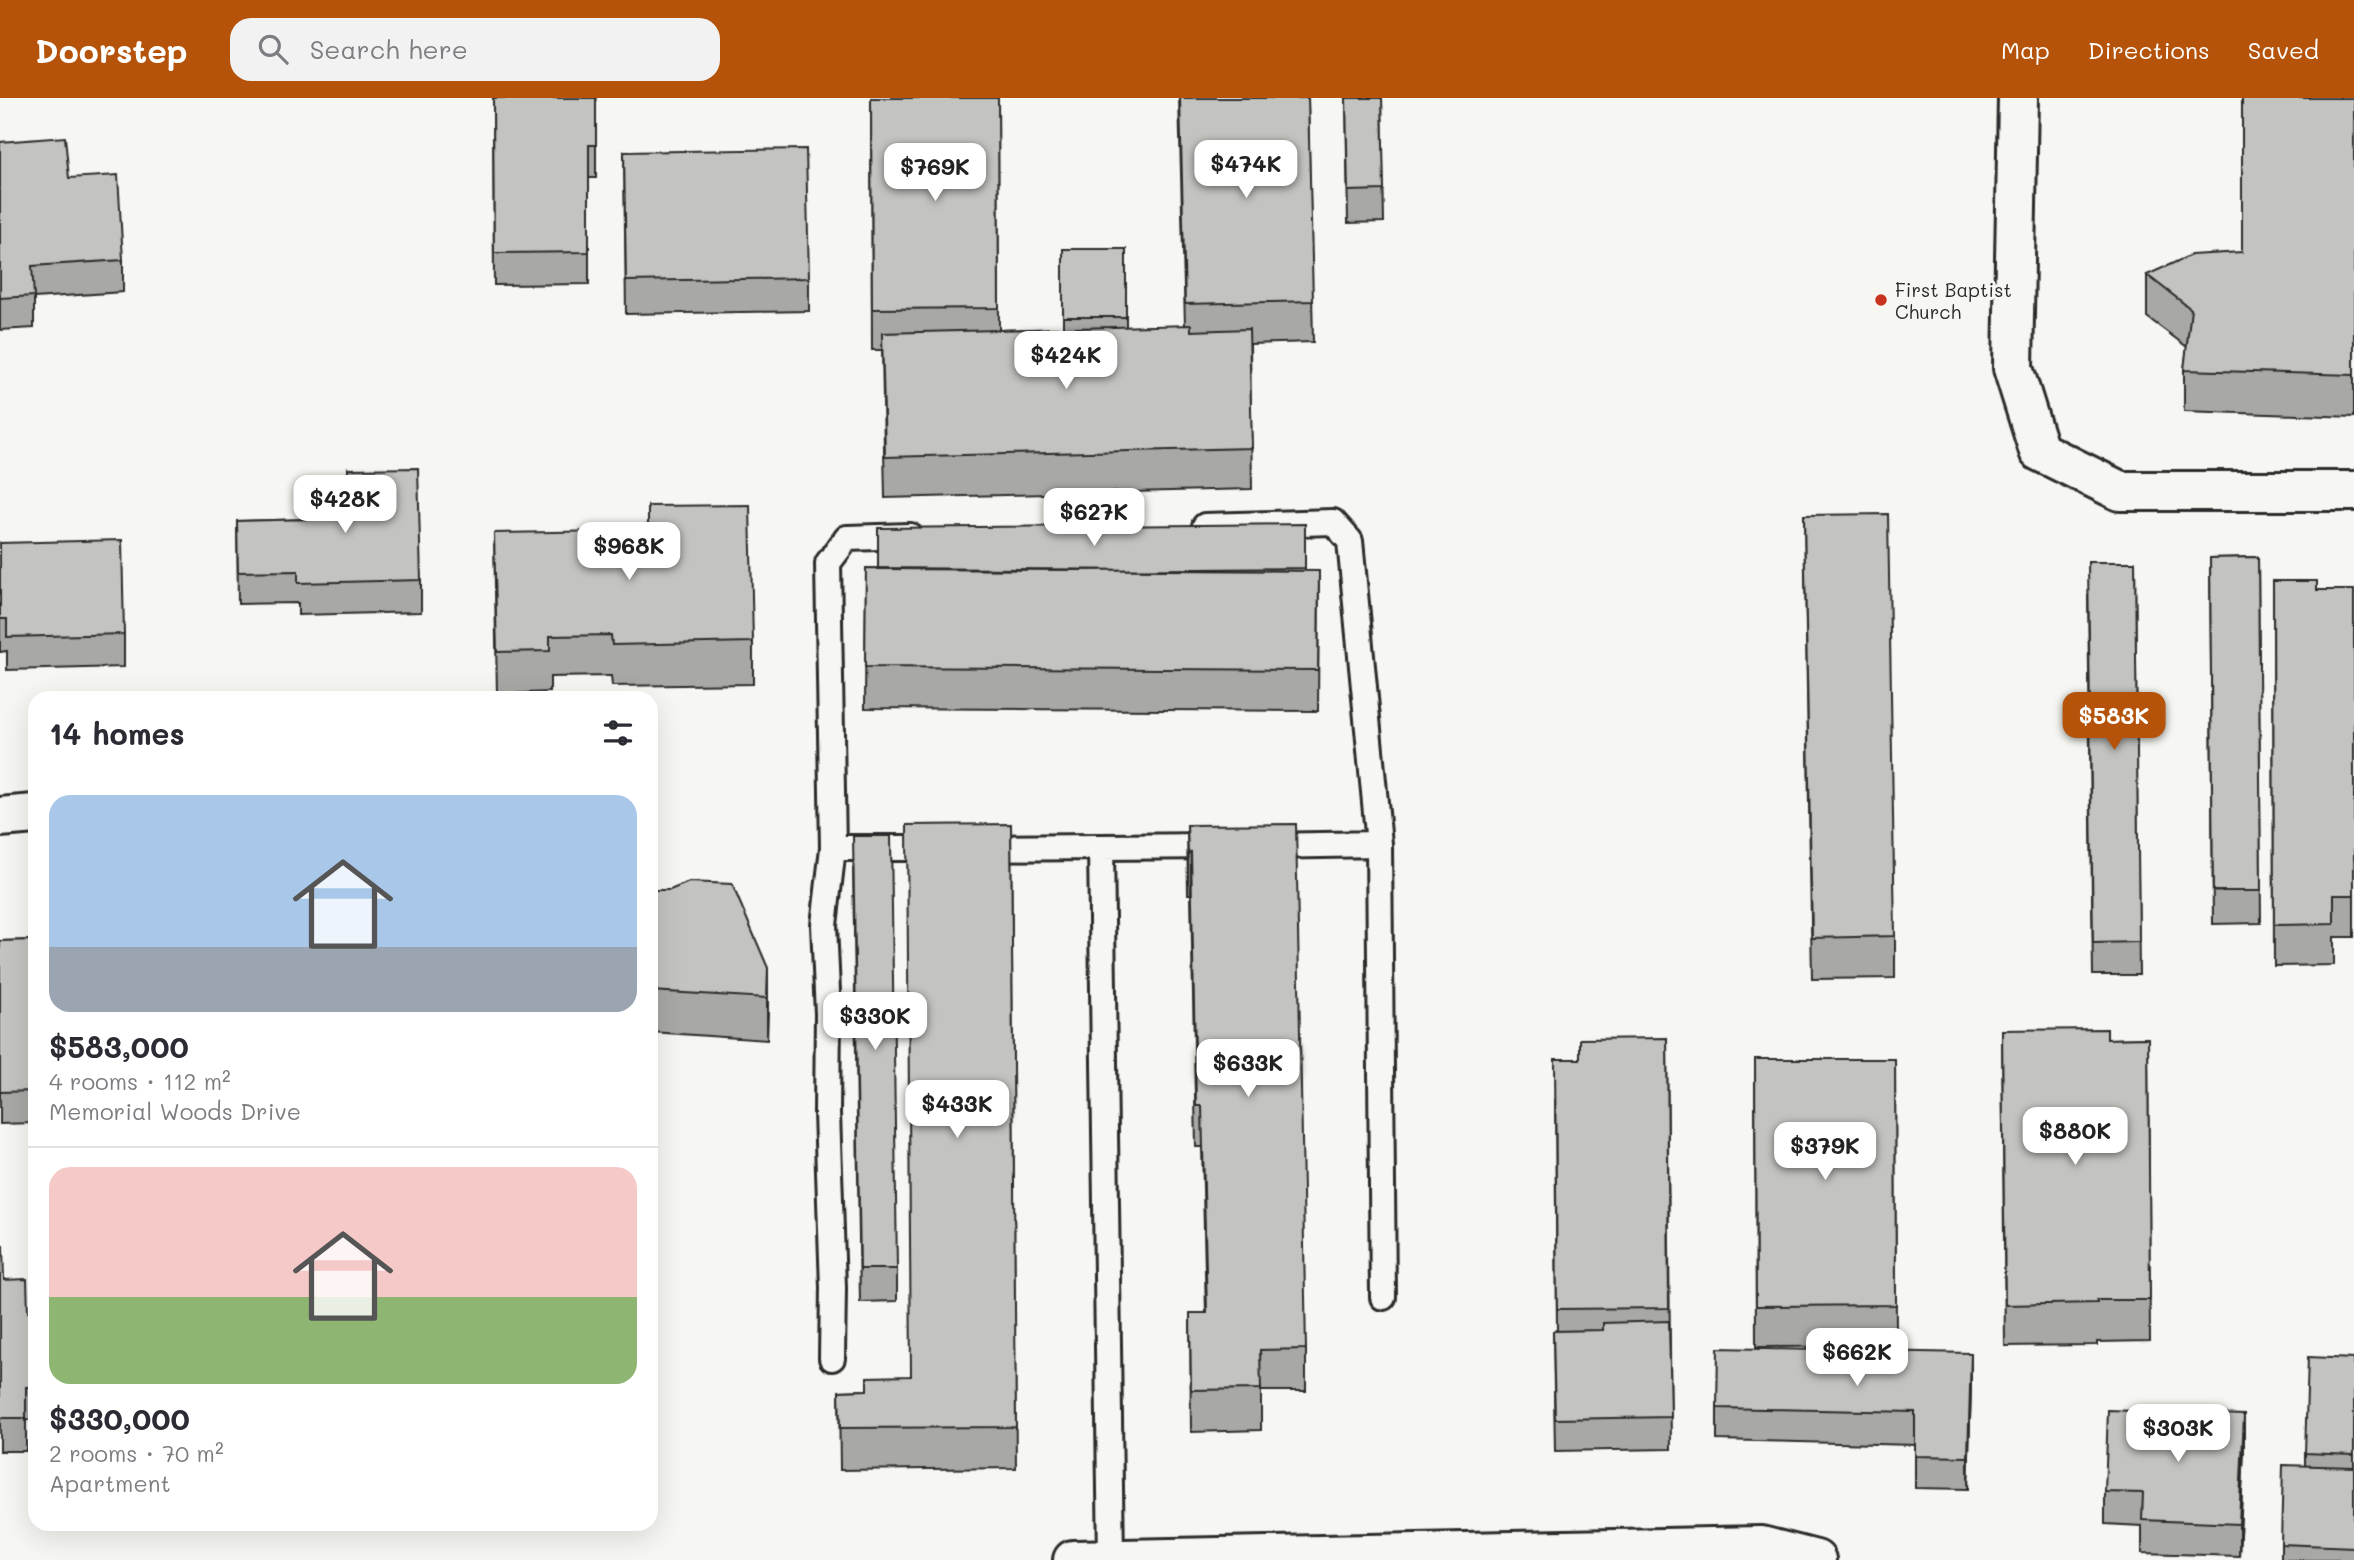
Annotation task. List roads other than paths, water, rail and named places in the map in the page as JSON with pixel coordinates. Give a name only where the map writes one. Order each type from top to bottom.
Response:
[{"type":"street","points":[[2018,98],[2012,368],[2039,451],[2120,491],[2354,491]]},
{"type":"street","points":[[0,817],[28,815]]},
{"type":"street","points":[[1073,1560],[1760,1546],[1816,1560]]},
{"type":"lane","points":[[1181,527],[1333,522],[1350,541],[1378,844],[1383,1297]]},
{"type":"lane","points":[[832,1358],[833,1288],[827,1113],[828,1014],[824,925],[833,849],[828,563],[847,538],[930,535]]},
{"type":"lane","points":[[833,849],[1378,844]]},
{"type":"lane","points":[[1101,848],[1111,1559]]},
{"type":"place","name":"First Baptist Church","points":[[1881,300]]}]
